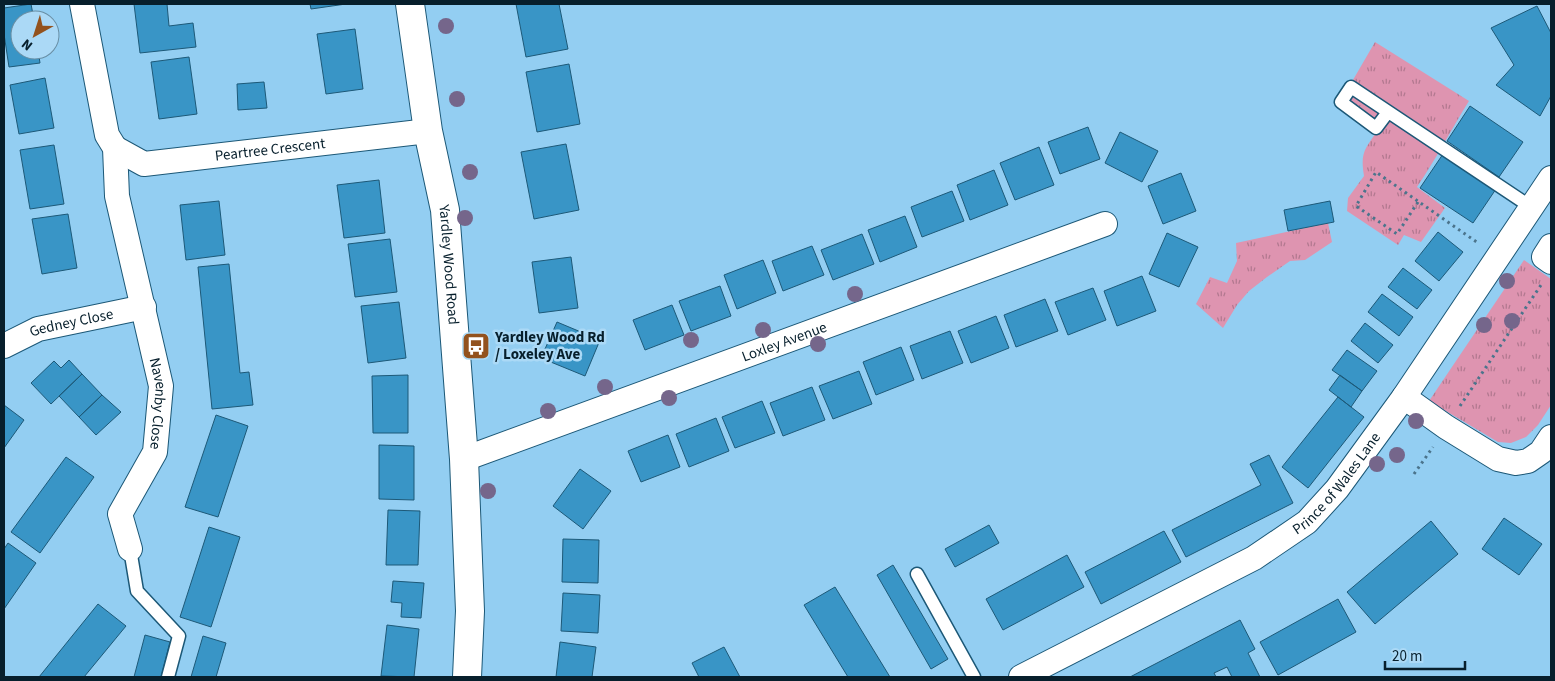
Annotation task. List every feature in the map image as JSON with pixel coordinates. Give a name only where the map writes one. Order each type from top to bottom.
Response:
[{"type":"street","points":[[82,4],[107,135],[115,148],[117,196],[144,307]]},
{"type":"street","name":"Yardley Wood Road","points":[[410,4],[428,131],[445,210],[464,458],[470,611],[467,677]]},
{"type":"street","name":"Peartree Crescent","points":[[115,148],[144,164],[428,131]]},
{"type":"street","name":"Prince of Wales Lane","points":[[1021,677],[1254,558],[1307,522],[1337,489],[1404,397],[1551,178]]},
{"type":"street","name":"Loxley Avenue","points":[[464,458],[1105,224]]},
{"type":"street","points":[[1548,270],[1544,257],[1551,246]]},
{"type":"street","name":"Gedney Close","points":[[4,346],[38,329],[144,307]]},
{"type":"street","name":"Navenby Close","points":[[130,549],[120,514],[155,452],[161,386],[144,307]]},
{"type":"street","points":[[1404,397],[1446,427],[1498,459],[1516,463],[1528,461],[1541,452],[1551,437]]},
{"type":"lane","points":[[1388,112],[1531,208]]},
{"type":"lane","points":[[130,549],[137,591],[179,636],[168,677]]},
{"type":"lane","points":[[918,574],[974,677]]},
{"type":"path","points":[[1418,202],[1398,234],[1356,206],[1376,172],[1481,246]]},
{"type":"path","points":[[1414,474],[1548,270]]},
{"type":"green space","points":[[1375,42],[1469,101],[1417,187],[1445,208],[1421,242],[1404,235],[1398,245],[1347,211],[1348,198],[1364,176],[1363,156],[1378,130],[1339,104]]},
{"type":"green space","points":[[1328,223],[1332,242],[1305,260],[1290,261],[1249,291],[1237,305],[1223,328],[1196,304],[1210,277],[1227,283],[1237,261],[1236,243]]},
{"type":"green space","points":[[1524,260],[1551,279],[1551,405],[1538,425],[1526,437],[1511,443],[1498,442],[1429,401]]},
{"type":"building","points":[[31,4],[32,10],[10,10],[10,60],[40,60],[40,63],[9,67],[4,34],[4,8]]},
{"type":"building","points":[[134,4],[167,4],[169,26],[193,23],[196,47],[140,53]]},
{"type":"building","points":[[310,4],[346,4],[311,9]]},
{"type":"building","points":[[516,4],[559,4],[568,49],[526,57]]},
{"type":"building","points":[[1537,6],[1551,33],[1551,96],[1540,116],[1496,85],[1514,65],[1491,28]]},
{"type":"building","points":[[355,29],[363,89],[326,94],[317,34]]},
{"type":"building","points":[[189,57],[197,114],[159,119],[151,62]]},
{"type":"building","points":[[569,64],[580,124],[537,132],[526,72]]},
{"type":"building","points":[[45,78],[54,128],[19,134],[10,85]]},
{"type":"building","points":[[264,82],[267,108],[238,110],[237,84]]},
{"type":"building","points":[[1470,106],[1523,142],[1499,177],[1447,141]]},
{"type":"building","points":[[1088,127],[1100,159],[1060,174],[1048,142]]},
{"type":"building","points":[[1120,132],[1158,151],[1142,182],[1105,163]]},
{"type":"building","points":[[566,144],[579,210],[534,219],[521,152]]},
{"type":"building","points":[[54,145],[64,204],[30,209],[20,150]]},
{"type":"building","points":[[1039,147],[1054,185],[1015,200],[1000,163]]},
{"type":"building","points":[[1443,154],[1496,189],[1473,223],[1420,188]]},
{"type":"building","points":[[994,170],[1008,205],[970,220],[957,185]]},
{"type":"building","points":[[1181,173],[1196,211],[1163,224],[1148,186]]},
{"type":"building","points":[[379,180],[385,233],[344,238],[337,185]]},
{"type":"building","points":[[952,191],[964,221],[922,237],[911,207]]},
{"type":"building","points":[[219,201],[225,255],[186,260],[180,205]]},
{"type":"building","points":[[1330,201],[1334,222],[1288,231],[1284,210]]},
{"type":"building","points":[[68,214],[77,268],[42,274],[32,219]]},
{"type":"building","points":[[905,216],[917,247],[880,262],[868,230]]},
{"type":"building","points":[[1438,232],[1463,252],[1439,281],[1415,261]]},
{"type":"building","points":[[1167,233],[1198,247],[1179,287],[1149,274]]},
{"type":"building","points":[[862,234],[874,264],[833,280],[821,250]]},
{"type":"building","points":[[390,239],[397,292],[355,297],[348,244]]},
{"type":"building","points":[[812,246],[824,275],[783,291],[772,261]]},
{"type":"building","points":[[571,257],[578,308],[539,313],[532,262]]},
{"type":"building","points":[[763,260],[776,293],[737,309],[724,275]]},
{"type":"building","points":[[229,264],[240,373],[249,372],[253,405],[212,409],[198,267]]},
{"type":"building","points":[[1403,268],[1432,290],[1417,309],[1388,287]]},
{"type":"building","points":[[1142,276],[1156,311],[1117,326],[1104,291]]},
{"type":"building","points":[[720,286],[731,316],[691,331],[679,301]]},
{"type":"building","points":[[1093,288],[1106,320],[1068,335],[1055,302]]},
{"type":"building","points":[[1382,294],[1413,317],[1399,336],[1368,312]]},
{"type":"building","points":[[1045,299],[1058,331],[1016,347],[1004,315]]},
{"type":"building","points":[[399,302],[406,358],[368,363],[361,306]]},
{"type":"building","points":[[672,305],[684,335],[645,350],[633,320]]},
{"type":"building","points":[[996,316],[1009,348],[971,363],[958,331]]},
{"type":"building","points":[[557,322],[600,340],[585,376],[541,358]]},
{"type":"building","points":[[1365,323],[1393,345],[1378,363],[1351,341]]},
{"type":"building","points":[[950,331],[963,363],[922,379],[910,346]]},
{"type":"building","points":[[901,347],[914,380],[876,395],[863,362]]},
{"type":"building","points":[[1347,350],[1377,371],[1362,391],[1332,370]]},
{"type":"building","points":[[69,360],[82,374],[51,404],[31,383],[54,361],[61,368]]},
{"type":"building","points":[[859,371],[872,404],[833,419],[819,386]]},
{"type":"building","points":[[82,374],[102,395],[79,417],[59,396]]},
{"type":"building","points":[[408,375],[408,433],[373,433],[372,376]]},
{"type":"building","points":[[1340,375],[1362,391],[1351,407],[1329,390]]},
{"type":"building","points":[[812,387],[825,420],[783,436],[770,403]]},
{"type":"building","points":[[102,395],[121,412],[96,435],[79,417]]},
{"type":"building","points":[[1338,397],[1364,417],[1308,488],[1282,467]]},
{"type":"building","points":[[762,401],[775,433],[735,448],[722,417]]},
{"type":"building","points":[[4,405],[24,420],[4,448]]},
{"type":"building","points":[[216,415],[248,426],[218,517],[185,507]]},
{"type":"building","points":[[716,418],[729,451],[689,467],[676,434]]},
{"type":"building","points":[[668,435],[680,467],[641,482],[628,451]]},
{"type":"building","points":[[379,445],[414,446],[414,500],[379,499]]},
{"type":"building","points":[[1269,455],[1293,503],[1186,557],[1172,530],[1261,485],[1250,464]]},
{"type":"building","points":[[66,457],[94,477],[40,553],[11,532]]},
{"type":"building","points":[[580,469],[611,491],[583,529],[553,506]]},
{"type":"building","points":[[388,510],[420,511],[418,565],[386,565]]},
{"type":"building","points":[[1504,518],[1542,544],[1519,575],[1482,549]]},
{"type":"building","points":[[1431,521],[1458,554],[1375,624],[1347,592]]},
{"type":"building","points":[[989,525],[999,543],[955,567],[945,549]]},
{"type":"building","points":[[209,527],[240,537],[211,627],[180,617]]},
{"type":"building","points":[[1164,531],[1181,562],[1101,604],[1085,572]]},
{"type":"building","points":[[563,539],[599,540],[598,583],[562,582]]},
{"type":"building","points":[[8,543],[36,563],[4,609],[4,549]]},
{"type":"building","points":[[1067,555],[1084,587],[1003,630],[986,599]]},
{"type":"building","points":[[893,565],[948,659],[931,669],[877,575]]},
{"type":"building","points":[[393,581],[424,583],[421,618],[401,617],[402,603],[391,602]]},
{"type":"building","points":[[835,587],[890,677],[848,677],[804,605]]},
{"type":"building","points":[[563,593],[600,595],[598,633],[561,631]]},
{"type":"building","points":[[1338,599],[1356,632],[1278,675],[1260,642]]},
{"type":"building","points":[[98,604],[126,626],[84,677],[39,677]]},
{"type":"building","points":[[1240,620],[1255,649],[1248,653],[1260,677],[1232,677],[1227,667],[1214,673],[1216,677],[1130,677]]},
{"type":"building","points":[[387,625],[419,629],[414,677],[381,676]]},
{"type":"building","points":[[145,635],[170,642],[161,677],[134,677]]},
{"type":"building","points":[[203,636],[226,643],[216,677],[191,677]]},
{"type":"building","points":[[560,642],[596,647],[592,677],[556,677]]},
{"type":"building","points":[[724,647],[740,677],[699,677],[692,663]]},
{"type":"place","name":"Yardley Wood Rd / Loxeley Ave","points":[[476,346]]}]
